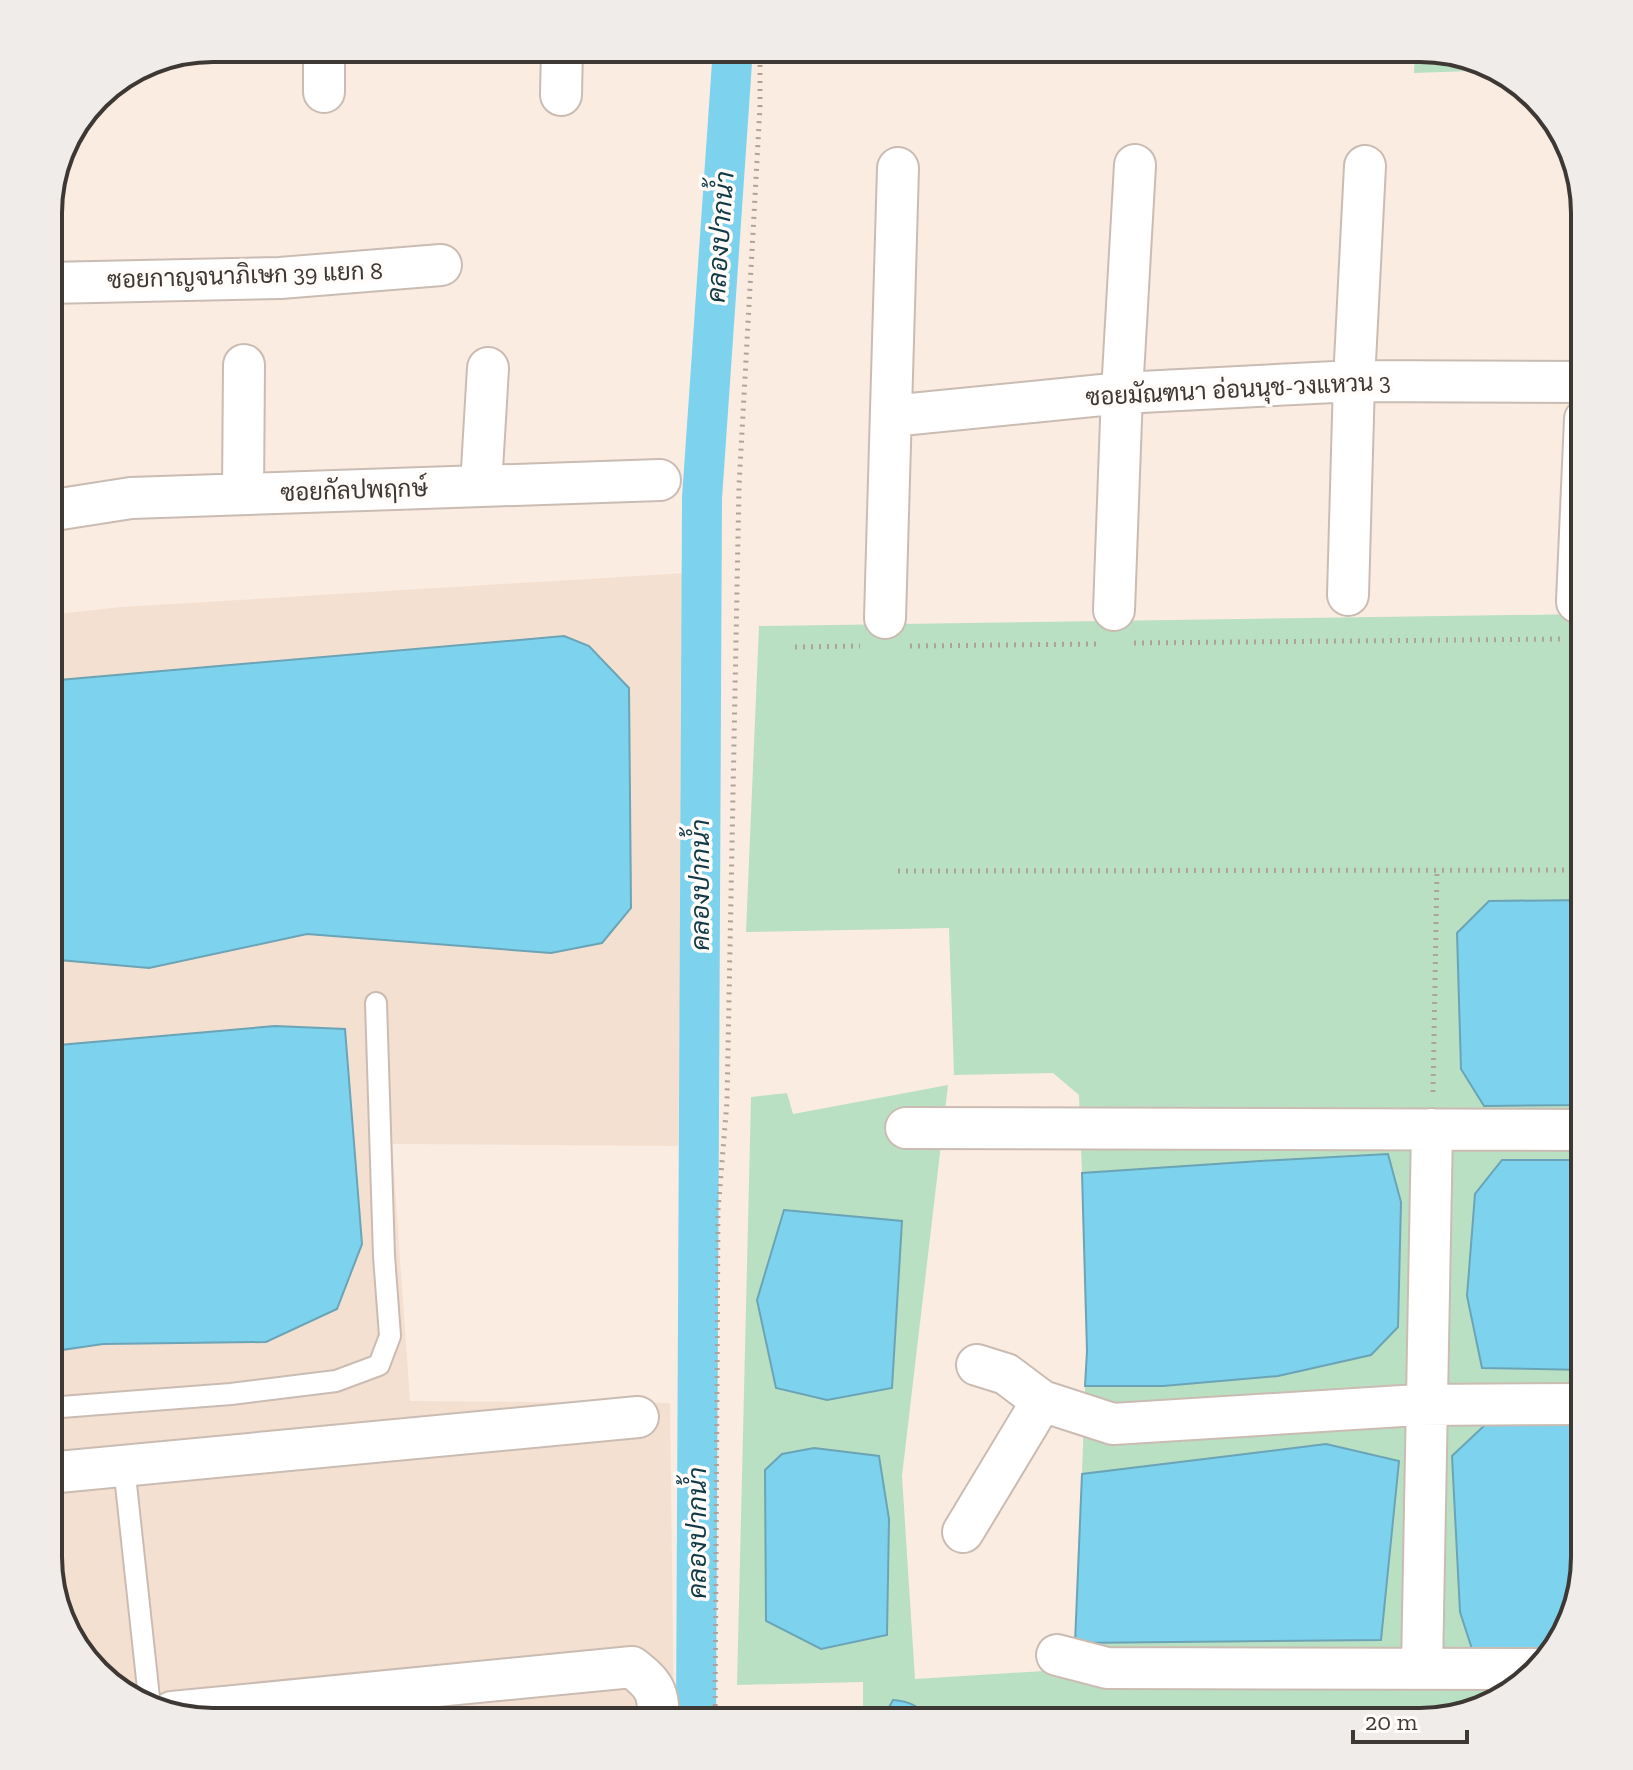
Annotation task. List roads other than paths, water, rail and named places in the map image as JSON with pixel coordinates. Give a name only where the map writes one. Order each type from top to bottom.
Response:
[{"type":"street","points":[[324,62],[324,92]]},
{"type":"street","points":[[561,95],[562,62]]},
{"type":"street","points":[[1116,632],[1122,393],[1135,165]]},
{"type":"street","points":[[1348,595],[1354,381],[1365,166]]},
{"type":"street","points":[[888,637],[898,168]]},
{"type":"street","name":"ซอยกาญจนาภิเษก 39 แยก 8","points":[[62,283],[280,278],[441,265]]},
{"type":"street","points":[[243,494],[244,365]]},
{"type":"street","points":[[481,486],[488,368]]},
{"type":"street","name":"ซอยมัณฑนา อ่อนนุช-วงแหวน 3","points":[[891,416],[1122,393],[1354,381],[1571,382]]},
{"type":"street","name":"ซอยกัลปพฤกษ์","points":[[62,509],[131,498],[660,480]]},
{"type":"street","points":[[906,1128],[1571,1130]]},
{"type":"street","points":[[1422,1669],[1432,1129]]},
{"type":"street","points":[[977,1365],[1006,1374],[1042,1401],[1113,1424],[1427,1405],[1571,1404]]},
{"type":"street","points":[[963,1532],[1042,1401]]},
{"type":"street","points":[[62,1472],[638,1417]]},
{"type":"street","points":[[1057,1655],[1107,1668],[1522,1669]]},
{"type":"street","points":[[241,1708],[344,1702],[632,1667],[651,1682],[658,1708]]},
{"type":"lane","points":[[62,1407],[231,1394],[336,1381],[379,1365],[390,1336],[384,1256],[376,1003]]},
{"type":"lane","points":[[124,1466],[149,1693]]},
{"type":"water","points":[[564,636],[589,646],[629,688],[631,908],[602,943],[551,953],[307,934],[149,968],[62,960],[62,680]]},
{"type":"water","points":[[1571,900],[1571,1105],[1484,1106],[1461,1069],[1457,933],[1489,901]]},
{"type":"water","points":[[275,1026],[345,1029],[362,1244],[337,1309],[266,1342],[103,1344],[62,1350],[62,1045]]},
{"type":"water","points":[[1388,1154],[1401,1202],[1398,1327],[1371,1355],[1278,1376],[1163,1386],[1085,1386],[1087,1351],[1082,1173]]},
{"type":"water","points":[[1502,1160],[1571,1160],[1571,1370],[1482,1368],[1467,1296],[1475,1194]]},
{"type":"water","points":[[784,1210],[902,1221],[892,1388],[827,1400],[776,1388],[757,1300]]},
{"type":"water","points":[[1571,1422],[1570,1577],[1563,1606],[1538,1651],[1473,1652],[1460,1612],[1452,1456],[1487,1423]]},
{"type":"water","points":[[1326,1444],[1399,1461],[1381,1640],[1075,1643],[1082,1474]]},
{"type":"water","points":[[814,1448],[879,1456],[889,1519],[887,1635],[821,1649],[766,1621],[765,1470],[782,1454]]},
{"type":"water","points":[[893,1700],[917,1708],[889,1708]]},
{"type":"waterway","name":"คลองปากน้ำ","points":[[696,1708],[702,498],[732,62]]}]
